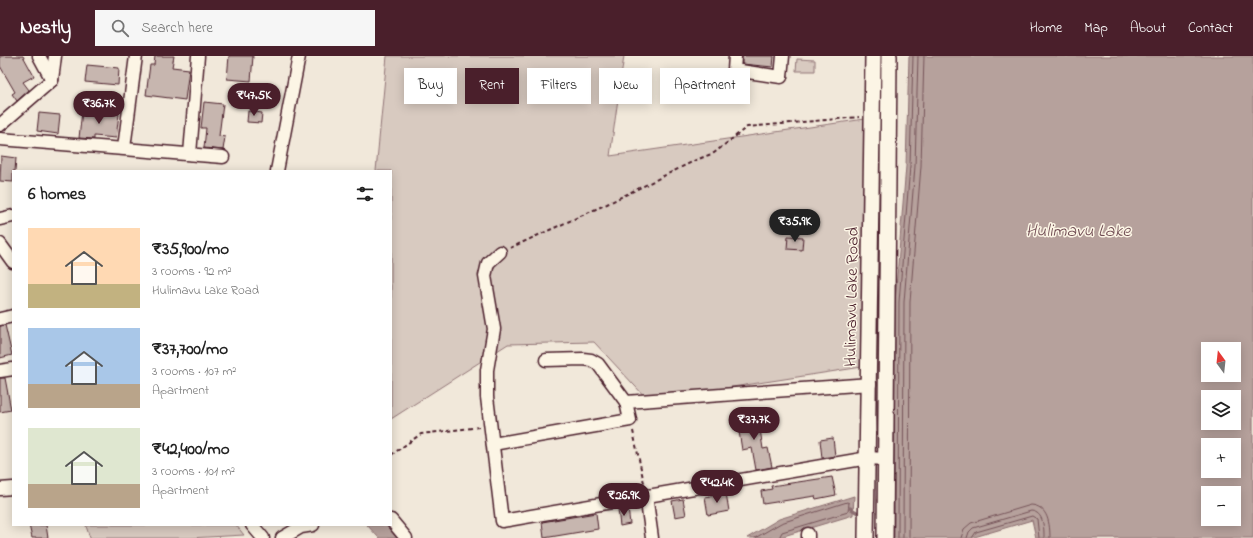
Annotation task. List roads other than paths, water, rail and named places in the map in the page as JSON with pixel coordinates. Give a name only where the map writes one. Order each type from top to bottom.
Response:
[{"type":"main road","name":"Hulimavu Lake Road","points":[[866,538],[870,384],[873,56]]},
{"type":"main road","name":"Hulimavu Lake Road","points":[[885,538],[889,56]]},
{"type":"street","points":[[39,56],[52,80]]},
{"type":"street","points":[[0,125],[52,80],[55,56]]},
{"type":"street","points":[[124,148],[136,56]]},
{"type":"street","points":[[190,154],[198,56]]},
{"type":"street","points":[[277,170],[299,56]]},
{"type":"street","points":[[735,56],[734,70],[781,77],[783,56]]},
{"type":"street","points":[[0,138],[223,157]]},
{"type":"street","points":[[0,219],[12,216]]},
{"type":"street","points":[[0,244],[12,261]]},
{"type":"street","points":[[500,252],[488,263],[485,276],[494,329],[487,370],[487,397],[502,520],[868,458],[885,459]]},
{"type":"street","points":[[0,319],[12,316]]},
{"type":"street","points":[[493,444],[630,420],[626,402],[598,364],[591,360],[546,360]]},
{"type":"street","points":[[0,371],[12,368]]},
{"type":"street","points":[[626,402],[870,384]]},
{"type":"street","points":[[0,489],[12,488]]},
{"type":"street","points":[[646,495],[652,538]]},
{"type":"street","points":[[392,521],[406,538]]},
{"type":"street","points":[[253,526],[263,538]]},
{"type":"street","points":[[282,538],[301,527],[307,526]]},
{"type":"water","name":"Hulimavu Lake","points":[[909,56],[1253,56],[1253,538],[1036,538],[1032,520],[971,538],[894,538],[895,302],[906,166]]},
{"type":"water","points":[[854,496],[853,515],[777,538],[747,538],[779,519]]},
{"type":"water","points":[[368,526],[387,526],[397,538],[379,538]]},
{"type":"waterway","points":[[850,508],[861,515]]}]
